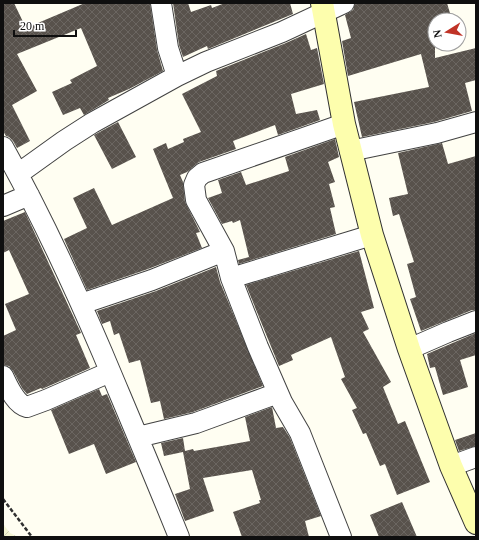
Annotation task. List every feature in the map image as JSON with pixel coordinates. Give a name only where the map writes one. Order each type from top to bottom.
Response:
[{"type":"street","points":[[161,3],[168,48],[177,76]]},
{"type":"street","points":[[18,174],[92,123],[177,76],[206,62],[282,32],[323,8],[344,3]]},
{"type":"street","points":[[323,8],[344,124],[372,235],[409,349],[451,466],[476,523]]},
{"type":"street","points":[[350,150],[437,133],[476,122]]},
{"type":"street","points":[[341,537],[300,433],[282,402],[258,347],[231,278],[224,251],[196,200],[194,185],[197,178],[203,173],[344,124]]},
{"type":"street","points":[[3,147],[29,194],[81,304],[180,537]]},
{"type":"street","points":[[3,206],[29,194]]},
{"type":"street","points":[[231,278],[372,235]]},
{"type":"street","points":[[81,304],[152,280],[224,251]]},
{"type":"street","points":[[409,349],[476,321]]},
{"type":"street","points":[[5,383],[18,401],[24,406],[30,406],[110,372]]},
{"type":"street","points":[[138,437],[196,423],[278,393]]},
{"type":"street","points":[[451,466],[476,457]]},
{"type":"path","points":[[3,499],[32,537]]},
{"type":"green space","points":[[3,524],[10,533],[18,537],[3,537]]},
{"type":"building","points":[[3,3],[14,3],[26,28],[85,3],[150,3],[157,50],[163,71],[108,98],[109,100],[84,115],[80,108],[63,115],[52,92],[72,83],[70,80],[97,66],[81,28],[17,54],[37,91],[12,105],[30,141],[17,148],[13,141],[6,136],[3,131]]},
{"type":"building","points":[[173,3],[188,3],[191,12],[211,5],[212,8],[225,3],[290,3],[293,14],[208,49],[207,46],[183,57],[179,45]]},
{"type":"building","points":[[355,3],[447,3],[450,12],[427,12],[427,52],[435,52],[435,58],[460,52],[467,52],[467,50],[476,48],[476,80],[465,83],[472,111],[434,122],[362,137],[354,102],[429,87],[421,54],[348,76],[342,41],[351,38],[345,15],[353,10]]},
{"type":"building","points":[[306,34],[311,50],[317,48],[324,84],[291,94],[296,114],[317,110],[320,120],[278,135],[275,125],[233,141],[236,149],[199,162],[187,172],[180,175],[183,182],[185,202],[200,232],[196,233],[202,248],[148,269],[87,290],[64,239],[87,228],[73,198],[94,188],[112,225],[173,198],[153,149],[166,143],[168,149],[184,142],[183,139],[201,132],[182,94],[217,76],[216,71]]},
{"type":"building","points":[[118,122],[136,157],[112,169],[94,135]]},
{"type":"building","points":[[335,139],[339,157],[328,162],[335,182],[329,184],[335,207],[330,208],[336,234],[239,264],[238,260],[249,257],[240,220],[233,223],[232,221],[222,224],[208,198],[222,193],[218,180],[241,172],[246,185],[289,171],[285,157]]},
{"type":"building","points":[[442,143],[448,164],[476,156],[476,310],[472,310],[421,331],[410,299],[416,297],[407,264],[414,262],[399,214],[393,216],[389,198],[408,194],[398,153]]},
{"type":"building","points":[[25,212],[81,333],[76,335],[90,368],[27,394],[9,366],[3,365],[3,336],[16,330],[5,304],[29,294],[9,250],[3,253],[3,221]]},
{"type":"building","points":[[359,251],[374,308],[361,312],[369,329],[363,332],[391,382],[383,387],[398,424],[405,421],[430,482],[397,495],[385,464],[380,466],[366,433],[363,434],[352,410],[357,408],[341,379],[345,377],[331,337],[291,355],[293,360],[279,366],[246,285]]},
{"type":"building","points":[[216,267],[220,282],[263,386],[193,412],[164,419],[160,401],[151,403],[140,360],[129,363],[119,333],[114,335],[110,321],[102,324],[97,311],[156,291]]},
{"type":"building","points":[[476,333],[476,355],[460,360],[468,387],[443,395],[435,367],[430,368],[427,354]]},
{"type":"building","points":[[99,389],[102,396],[107,394],[136,462],[106,474],[94,444],[69,454],[51,410]]},
{"type":"building","points":[[272,407],[276,428],[283,427],[290,438],[321,516],[305,521],[309,537],[242,537],[233,512],[260,503],[259,500],[261,500],[252,470],[203,478],[214,511],[185,521],[175,494],[190,489],[183,452],[164,456],[161,443],[183,438],[185,451],[193,449],[194,451],[250,441],[245,417]]},
{"type":"building","points":[[476,433],[476,446],[459,451],[455,440]]},
{"type":"building","points":[[402,502],[417,537],[379,537],[370,515]]}]
